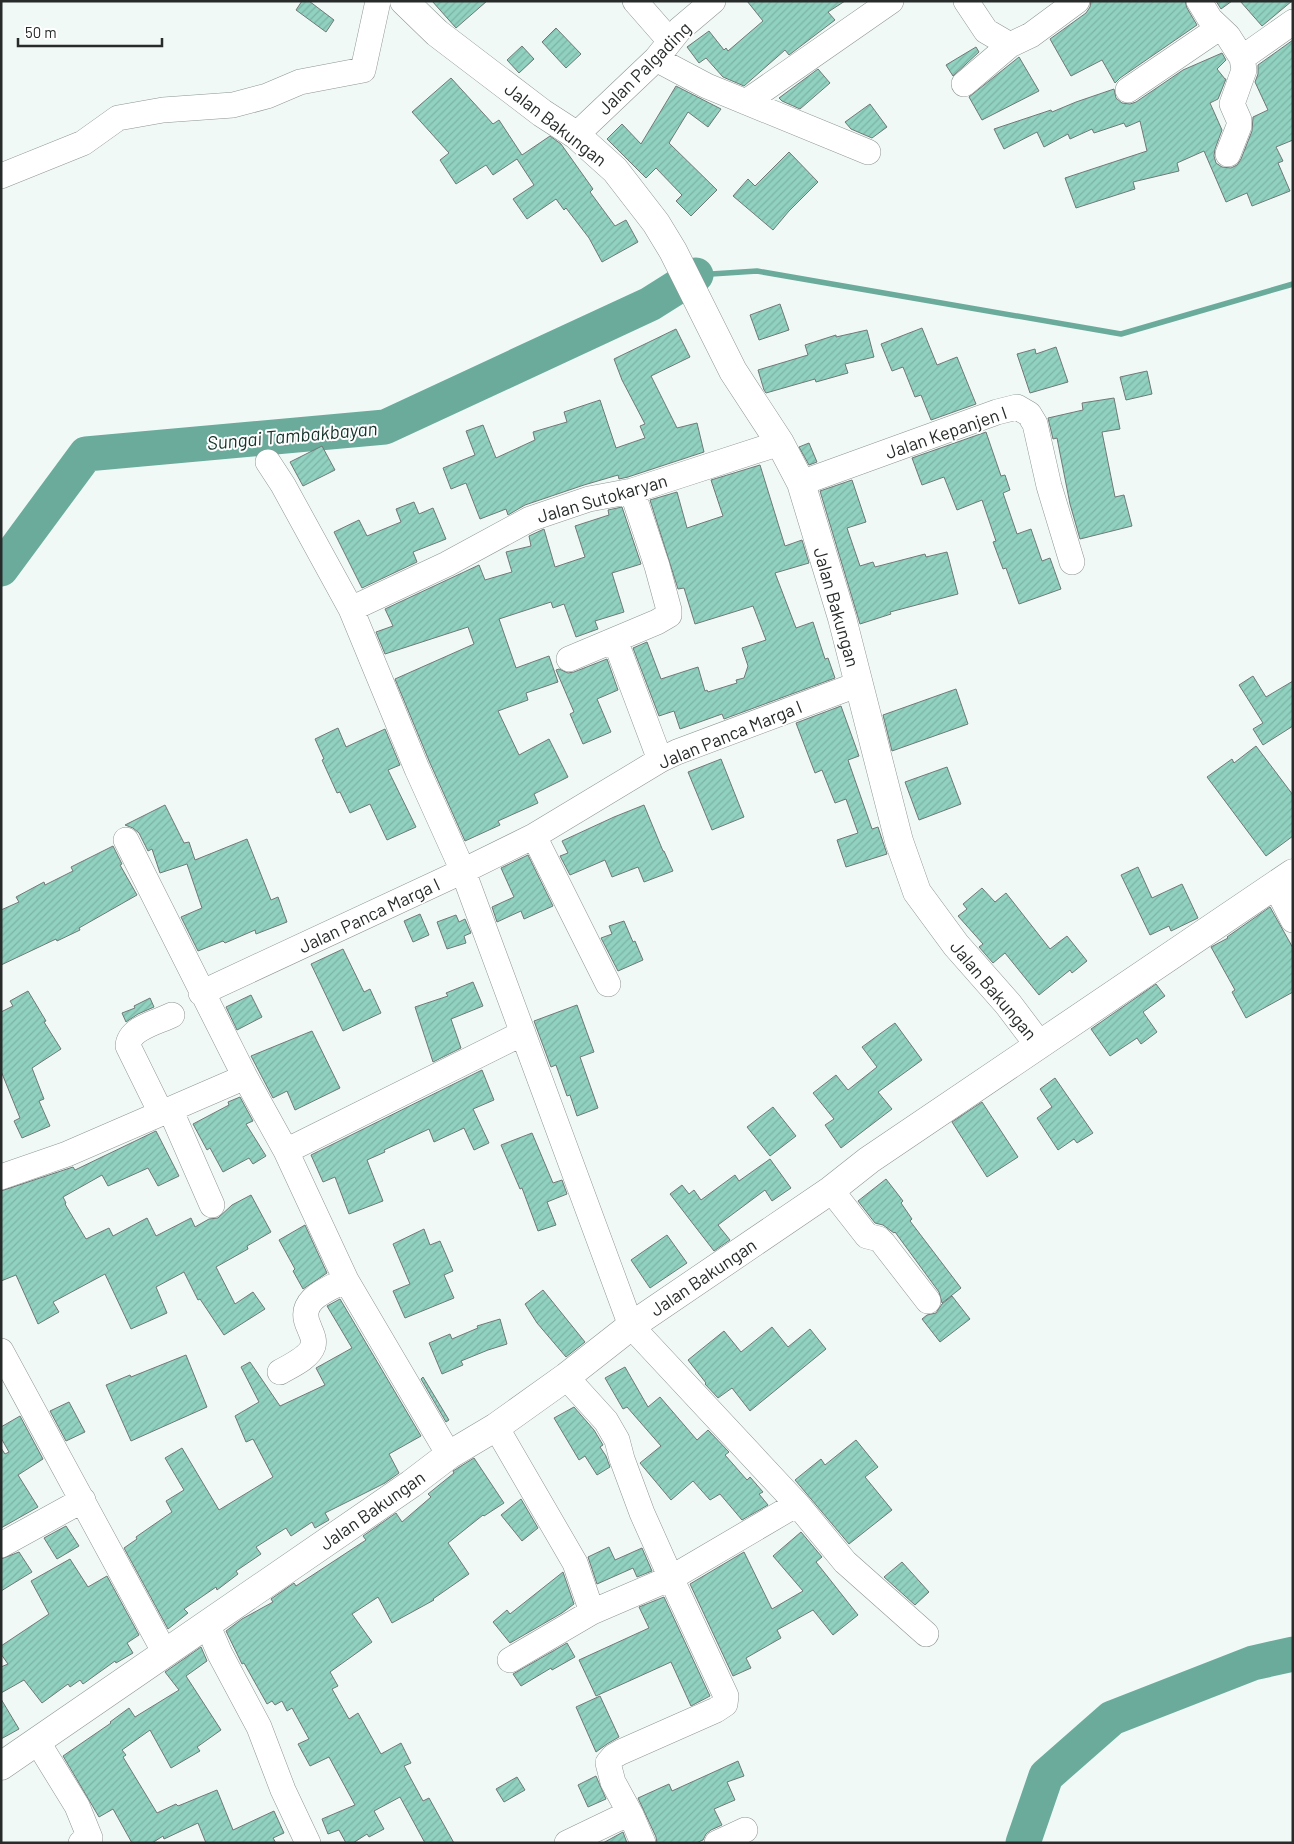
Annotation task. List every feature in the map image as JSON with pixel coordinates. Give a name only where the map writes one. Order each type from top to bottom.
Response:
[{"type":"main road","name":"Jalan Bakungan","points":[[1,1766],[411,1484],[449,1455],[496,1427],[566,1377],[631,1326],[831,1190],[869,1160],[1039,1045],[1008,1004],[956,945],[917,892],[899,841],[842,618],[801,483],[780,443],[733,371],[673,251],[656,223],[615,170],[576,135],[542,113],[437,33],[404,1]]},
{"type":"main road","points":[[1039,1045],[1284,879]]},
{"type":"street","points":[[1,176],[83,143],[118,118],[163,110],[232,104],[267,96],[300,82],[363,70],[378,1]]},
{"type":"street","points":[[636,1],[663,50],[707,86],[868,152]]},
{"type":"street","name":"Jalan Palgading","points":[[576,135],[663,50],[680,29],[713,1]]},
{"type":"street","points":[[746,102],[891,1]]},
{"type":"street","points":[[966,1],[986,30],[1010,45]]},
{"type":"street","points":[[964,84],[1010,45],[1031,35],[1077,1]]},
{"type":"street","points":[[1199,1],[1219,28],[1228,36],[1242,58],[1244,70],[1232,104],[1239,120],[1239,126],[1228,154]]},
{"type":"street","points":[[1242,58],[1293,22]]},
{"type":"street","points":[[1128,90],[1219,28]]},
{"type":"street","name":"Jalan Kepanjen I","points":[[801,483],[997,412],[1017,407],[1029,414],[1035,424],[1050,486],[1072,562]]},
{"type":"street","name":"Jalan Sutokaryan","points":[[351,609],[447,564],[530,519],[589,499],[632,491],[780,443]]},
{"type":"street","points":[[268,462],[283,485],[351,609],[417,769],[463,872],[631,1326],[797,1504],[845,1562],[926,1634]]},
{"type":"street","points":[[569,659],[657,622],[668,615],[669,610],[657,566],[632,491]]},
{"type":"street","points":[[615,640],[660,760]]},
{"type":"street","name":"Jalan Panca Marga I","points":[[201,993],[463,872],[534,836],[660,760],[677,752],[859,684]]},
{"type":"street","points":[[534,836],[608,984]]},
{"type":"street","points":[[126,840],[201,993],[245,1078],[286,1151],[346,1280],[449,1455]]},
{"type":"street","points":[[1284,879],[1293,920]]},
{"type":"street","points":[[172,1016],[137,1031],[128,1041],[128,1046],[165,1111],[212,1205]]},
{"type":"street","points":[[286,1151],[523,1033]]},
{"type":"street","points":[[2,1176],[67,1154],[245,1078]]},
{"type":"street","points":[[831,1190],[863,1231],[870,1238],[879,1239],[883,1243],[928,1302]]},
{"type":"street","points":[[280,1372],[306,1356],[313,1347],[313,1340],[305,1316],[306,1307],[315,1297],[346,1280]]},
{"type":"street","points":[[2,1353],[165,1653]]},
{"type":"street","points":[[566,1377],[606,1421],[617,1440],[642,1513],[726,1696],[725,1704],[716,1710],[621,1752],[608,1763],[613,1782],[631,1815],[643,1843]]},
{"type":"street","points":[[496,1427],[575,1563],[592,1612]]},
{"type":"street","points":[[1,1545],[83,1500]]},
{"type":"street","points":[[510,1660],[592,1612],[671,1578],[797,1504]]},
{"type":"street","points":[[207,1624],[220,1654],[259,1727],[283,1790],[308,1843]]},
{"type":"street","points":[[37,1741],[77,1806],[90,1838],[81,1843]]},
{"type":"street","points":[[567,1843],[617,1819],[631,1815]]},
{"type":"street","points":[[716,1843],[745,1830]]},
{"type":"building","points":[[302,1],[309,1],[334,20],[326,32],[296,10]]},
{"type":"building","points":[[432,1],[487,1],[456,28]]},
{"type":"building","points":[[747,1],[845,1],[828,12],[835,20],[789,55],[785,50],[744,86],[723,77],[706,58],[699,63],[687,47],[709,31],[724,50],[726,48],[728,51],[763,21]]},
{"type":"building","points":[[1091,1],[1185,1],[1197,25],[1115,83],[1102,60],[1071,76],[1050,39],[1086,13]]},
{"type":"building","points":[[1216,1],[1232,1],[1221,9]]},
{"type":"building","points":[[1240,1],[1292,1],[1262,26]]},
{"type":"building","points":[[556,28],[581,54],[566,68],[542,42]]},
{"type":"building","points":[[1293,40],[1293,140],[1276,147],[1283,161],[1278,163],[1290,191],[1252,206],[1247,193],[1226,202],[1204,151],[1177,163],[1179,171],[1133,182],[1135,189],[1076,208],[1065,178],[1147,151],[1140,121],[1126,127],[1124,123],[1094,133],[1092,129],[1070,139],[1068,134],[1044,147],[1037,132],[1004,149],[994,129],[1051,110],[1052,112],[1114,89],[1116,98],[1122,103],[1130,104],[1136,102],[1183,70],[1222,53],[1226,60],[1217,69],[1226,79],[1218,99],[1210,103],[1222,130],[1214,156],[1216,163],[1222,167],[1231,168],[1237,165],[1241,159],[1252,131],[1253,117],[1268,110],[1255,82],[1258,74],[1258,65]]},
{"type":"building","points":[[522,46],[534,59],[519,73],[507,60]]},
{"type":"building","points":[[976,47],[979,52],[953,76],[946,65]]},
{"type":"building","points":[[1019,57],[1039,91],[982,120],[969,97]]},
{"type":"building","points":[[818,69],[830,83],[800,109],[779,98]]},
{"type":"building","points":[[451,78],[493,124],[499,120],[522,155],[550,136],[561,144],[593,189],[590,192],[615,226],[626,220],[638,242],[602,262],[589,238],[566,208],[564,210],[556,199],[527,219],[513,199],[534,185],[517,159],[493,175],[486,165],[456,184],[440,160],[449,153],[412,112]]},
{"type":"building","points":[[676,86],[721,109],[708,127],[688,112],[669,143],[717,190],[691,216],[676,201],[682,195],[656,168],[646,178],[607,139],[622,124],[641,144]]},
{"type":"building","points":[[870,104],[887,127],[872,138],[851,129],[845,122]]},
{"type":"building","points":[[789,152],[818,182],[773,230],[733,196],[748,179],[755,186]]},
{"type":"building","points":[[780,304],[789,330],[759,340],[750,315]]},
{"type":"building","points":[[922,328],[937,365],[957,357],[976,404],[931,420],[921,395],[915,397],[903,367],[892,371],[881,344]]},
{"type":"building","points":[[676,329],[690,357],[651,376],[677,428],[697,423],[704,452],[628,477],[619,479],[618,475],[584,485],[525,505],[508,515],[506,509],[480,519],[466,483],[451,489],[443,468],[475,455],[466,431],[483,425],[496,458],[535,440],[533,432],[567,422],[564,412],[600,400],[616,448],[645,438],[640,426],[645,424],[622,380],[614,359]]},
{"type":"building","points":[[867,330],[874,357],[845,364],[848,373],[816,382],[815,379],[766,393],[764,390],[758,370],[808,355],[805,345],[836,335],[836,337]]},
{"type":"building","points":[[1056,347],[1068,382],[1030,393],[1017,354],[1035,349],[1036,354]]},
{"type":"building","points":[[1147,371],[1152,394],[1126,400],[1120,377]]},
{"type":"building","points":[[1114,398],[1120,429],[1102,432],[1115,497],[1124,495],[1132,526],[1080,539],[1070,504],[1057,438],[1053,439],[1048,418],[1083,410],[1082,403]]},
{"type":"building","points":[[986,432],[1001,476],[1005,475],[1010,490],[1003,493],[1017,534],[1031,529],[1042,561],[1050,558],[1061,589],[1019,604],[1006,568],[1003,569],[993,542],[996,541],[982,500],[957,510],[944,477],[922,485],[912,458]]},
{"type":"building","points":[[809,443],[817,462],[809,465],[799,447]]},
{"type":"building","points":[[322,446],[335,470],[303,486],[290,462]]},
{"type":"building","points":[[760,465],[785,546],[802,540],[809,563],[775,573],[796,628],[813,622],[825,659],[828,658],[835,678],[724,719],[722,714],[680,729],[674,711],[659,716],[633,648],[647,642],[661,679],[698,667],[705,691],[707,690],[708,692],[737,683],[736,680],[744,678],[748,666],[742,648],[766,640],[753,606],[695,624],[684,588],[678,589],[650,500],[677,492],[687,528],[723,516],[711,480]]},
{"type":"building","points":[[852,480],[866,522],[847,528],[860,566],[873,562],[875,567],[925,554],[926,557],[947,552],[958,594],[890,612],[891,614],[860,624],[820,491]]},
{"type":"building","points":[[414,502],[419,514],[433,508],[446,539],[413,552],[417,562],[362,588],[334,532],[359,520],[367,536],[401,522],[396,509]]},
{"type":"building","points":[[622,507],[641,564],[612,573],[624,612],[595,621],[598,629],[576,637],[564,604],[553,608],[551,602],[499,619],[516,668],[549,656],[558,682],[526,693],[528,700],[498,711],[519,755],[549,739],[568,777],[534,794],[538,803],[498,821],[500,825],[465,841],[395,679],[474,644],[468,627],[385,654],[376,632],[393,626],[385,609],[479,565],[485,580],[512,572],[506,552],[531,546],[529,536],[544,529],[555,567],[585,557],[575,526],[609,515],[608,510]]},
{"type":"building","points":[[607,659],[618,690],[597,699],[611,732],[583,744],[570,714],[574,712],[556,670],[559,669],[568,673],[574,672]]},
{"type":"building","points":[[1253,676],[1266,697],[1293,681],[1293,726],[1263,745],[1253,729],[1263,723],[1239,685]]},
{"type":"building","points":[[956,689],[968,724],[892,751],[883,715]]},
{"type":"building","points":[[841,706],[859,756],[848,760],[872,829],[878,827],[887,854],[846,867],[837,840],[858,833],[846,799],[835,803],[822,770],[815,773],[796,723]]},
{"type":"building","points":[[338,728],[346,747],[385,729],[400,765],[388,770],[416,827],[387,840],[370,804],[350,813],[340,792],[337,793],[315,739]]},
{"type":"building","points":[[1256,746],[1293,795],[1293,836],[1266,856],[1207,777],[1232,759],[1234,763]]},
{"type":"building","points":[[721,759],[744,817],[712,830],[688,772]]},
{"type":"building","points":[[947,767],[961,804],[919,820],[905,782]]},
{"type":"building","points":[[165,805],[184,843],[189,842],[195,860],[247,839],[271,900],[278,897],[287,922],[256,934],[255,930],[225,943],[223,941],[198,951],[181,917],[202,908],[187,864],[160,873],[152,849],[148,851],[139,833],[125,825]]},
{"type":"building","points":[[644,805],[673,871],[644,882],[638,867],[612,877],[605,860],[570,875],[560,856],[568,853],[562,841]]},
{"type":"building","points":[[113,846],[122,864],[120,865],[137,895],[79,928],[80,930],[1,965],[1,910],[19,902],[16,897],[44,882],[45,885],[73,871],[71,867]]},
{"type":"building","points":[[528,855],[553,906],[524,919],[521,911],[497,922],[492,907],[514,897],[501,868]]},
{"type":"building","points":[[1138,867],[1152,898],[1182,884],[1198,918],[1171,931],[1169,926],[1150,935],[1121,875]]},
{"type":"building","points":[[982,888],[995,902],[1006,893],[1050,949],[1067,936],[1087,961],[1072,973],[1070,970],[1039,995],[1005,953],[993,963],[979,947],[983,944],[958,916],[967,909],[963,904]]},
{"type":"building","points":[[1270,907],[1293,948],[1293,992],[1246,1018],[1232,992],[1235,990],[1211,947],[1228,938]]},
{"type":"building","points":[[420,914],[429,935],[413,942],[404,921]]},
{"type":"building","points":[[456,915],[459,922],[465,919],[471,933],[464,936],[466,943],[447,949],[437,922]]},
{"type":"building","points":[[624,921],[643,960],[618,971],[601,938],[612,934],[609,926]]},
{"type":"building","points":[[343,949],[364,992],[370,989],[381,1013],[343,1031],[311,964]]},
{"type":"building","points":[[473,982],[483,1006],[451,1019],[461,1048],[433,1062],[415,1007],[448,996],[446,993]]},
{"type":"building","points":[[1156,984],[1165,996],[1143,1012],[1157,1032],[1141,1044],[1137,1038],[1110,1056],[1091,1029]]},
{"type":"building","points":[[28,991],[61,1049],[32,1068],[44,1099],[39,1101],[50,1126],[22,1138],[14,1121],[20,1118],[1,1071],[1,1012],[13,1006],[10,1001]]},
{"type":"building","points":[[251,995],[262,1017],[237,1030],[226,1007]]},
{"type":"building","points":[[150,998],[154,1007],[126,1022],[122,1013],[135,1008],[134,1006]]},
{"type":"building","points":[[577,1005],[594,1052],[580,1057],[598,1108],[577,1116],[570,1095],[567,1096],[556,1065],[551,1067],[534,1021]]},
{"type":"building","points":[[895,1023],[922,1060],[878,1092],[892,1109],[841,1148],[825,1125],[834,1119],[813,1093],[836,1075],[848,1090],[877,1067],[862,1047]]},
{"type":"building","points":[[312,1031],[340,1088],[295,1110],[287,1091],[273,1098],[251,1056]]},
{"type":"building","points":[[482,1070],[494,1100],[473,1109],[489,1143],[474,1150],[464,1128],[434,1142],[429,1129],[384,1150],[385,1152],[367,1160],[383,1201],[349,1214],[335,1177],[323,1182],[311,1155]]},
{"type":"building","points":[[1055,1078],[1093,1133],[1077,1143],[1074,1139],[1058,1150],[1037,1118],[1052,1107],[1040,1089]]},
{"type":"building","points":[[240,1097],[253,1121],[246,1124],[266,1156],[253,1164],[249,1158],[223,1172],[210,1148],[207,1150],[193,1124],[229,1105],[228,1102]]},
{"type":"building","points":[[982,1102],[1018,1157],[987,1177],[952,1122]]},
{"type":"building","points":[[773,1107],[796,1136],[770,1156],[747,1127]]},
{"type":"building","points":[[156,1131],[179,1176],[158,1186],[148,1168],[108,1186],[102,1175],[63,1197],[65,1204],[86,1239],[109,1228],[113,1236],[147,1218],[156,1236],[191,1218],[195,1227],[209,1219],[218,1218],[232,1205],[251,1195],[271,1232],[247,1246],[248,1249],[216,1267],[235,1304],[253,1292],[265,1309],[224,1335],[200,1299],[198,1300],[184,1272],[156,1287],[167,1313],[131,1329],[105,1274],[53,1302],[59,1312],[38,1324],[16,1275],[1,1281],[1,1191],[73,1167],[75,1170]]},
{"type":"building","points":[[532,1133],[553,1183],[562,1180],[567,1194],[547,1202],[556,1225],[538,1231],[522,1188],[520,1189],[501,1145]]},
{"type":"building","points":[[770,1159],[791,1188],[772,1201],[765,1190],[718,1225],[730,1240],[714,1251],[670,1194],[682,1185],[689,1194],[694,1190],[701,1200],[735,1175],[739,1181]]},
{"type":"building","points":[[886,1179],[903,1201],[901,1203],[912,1219],[910,1221],[961,1288],[942,1303],[939,1292],[895,1232],[875,1223],[858,1201]]},
{"type":"building","points":[[305,1225],[327,1273],[303,1289],[293,1271],[295,1269],[279,1240]]},
{"type":"building","points":[[424,1229],[430,1245],[440,1241],[453,1271],[444,1275],[454,1298],[405,1318],[393,1291],[410,1284],[393,1244]]},
{"type":"building","points":[[667,1235],[687,1263],[650,1288],[631,1260]]},
{"type":"building","points":[[543,1290],[585,1342],[566,1357],[537,1323],[525,1304]]},
{"type":"building","points":[[952,1296],[970,1319],[940,1342],[922,1319],[927,1315],[936,1313],[942,1304]]},
{"type":"building","points":[[340,1299],[421,1436],[389,1454],[399,1473],[385,1483],[325,1513],[329,1520],[315,1528],[312,1522],[291,1536],[286,1528],[256,1547],[261,1554],[236,1571],[238,1574],[217,1590],[216,1587],[184,1609],[188,1613],[168,1629],[124,1548],[137,1539],[136,1537],[172,1512],[166,1501],[184,1490],[165,1458],[182,1448],[219,1510],[273,1477],[253,1439],[246,1442],[235,1416],[259,1402],[241,1367],[250,1362],[280,1406],[325,1385],[316,1368],[352,1348],[327,1306]]},
{"type":"building","points":[[500,1319],[507,1344],[461,1361],[463,1365],[442,1374],[429,1343],[450,1334],[452,1339],[478,1328],[477,1326]]},
{"type":"building","points":[[772,1327],[788,1347],[810,1329],[826,1349],[750,1411],[732,1388],[718,1398],[705,1384],[688,1360],[724,1331],[741,1352]]},
{"type":"building","points":[[186,1355],[207,1407],[131,1441],[106,1385]]},
{"type":"building","points":[[625,1367],[648,1407],[660,1397],[697,1440],[708,1430],[729,1452],[725,1455],[747,1480],[750,1477],[763,1492],[759,1494],[768,1505],[742,1520],[720,1494],[710,1500],[693,1481],[671,1500],[640,1463],[661,1446],[627,1407],[623,1409],[605,1378]]},
{"type":"building","points":[[423,1377],[449,1420],[446,1422],[421,1379]]},
{"type":"building","points":[[69,1402],[85,1432],[66,1441],[50,1411]]},
{"type":"building","points":[[574,1407],[594,1430],[603,1445],[600,1447],[610,1467],[597,1475],[585,1456],[579,1460],[554,1418]]},
{"type":"building","points":[[20,1416],[43,1459],[18,1475],[38,1507],[1,1528],[1,1448],[5,1454],[9,1452],[1,1438],[1,1427]]},
{"type":"building","points":[[856,1440],[878,1467],[865,1477],[892,1510],[849,1544],[795,1480],[821,1459],[825,1465]]},
{"type":"building","points":[[474,1458],[504,1503],[483,1515],[448,1543],[469,1574],[434,1600],[392,1623],[378,1597],[352,1614],[372,1642],[330,1672],[338,1686],[332,1689],[349,1719],[358,1713],[381,1754],[401,1743],[411,1763],[404,1766],[423,1801],[429,1798],[454,1843],[425,1843],[400,1797],[374,1811],[384,1829],[369,1837],[367,1834],[353,1843],[346,1843],[339,1830],[328,1834],[322,1819],[355,1805],[329,1757],[310,1766],[298,1744],[309,1739],[292,1708],[287,1711],[282,1701],[275,1705],[272,1701],[267,1704],[244,1663],[242,1664],[226,1631],[242,1619],[273,1602],[271,1599],[294,1583],[296,1586],[366,1540],[363,1536],[396,1513],[402,1522],[431,1497],[428,1494],[454,1473],[453,1471]]},
{"type":"building","points":[[521,1499],[538,1528],[522,1541],[501,1515]]},
{"type":"building","points":[[66,1526],[79,1546],[57,1559],[44,1538]]},
{"type":"building","points":[[801,1532],[822,1557],[816,1562],[858,1615],[833,1635],[813,1610],[777,1630],[781,1638],[746,1658],[751,1668],[733,1676],[690,1584],[744,1552],[772,1609],[803,1591],[773,1556]]},
{"type":"building","points":[[609,1547],[615,1560],[642,1548],[652,1571],[637,1577],[633,1568],[597,1584],[588,1557]]},
{"type":"building","points":[[19,1552],[32,1572],[1,1591],[1,1559]]},
{"type":"building","points":[[70,1559],[88,1587],[107,1576],[139,1635],[127,1643],[133,1653],[116,1663],[115,1661],[83,1684],[80,1680],[70,1687],[68,1684],[42,1703],[24,1680],[1,1693],[1,1667],[8,1664],[1,1654],[1,1646],[49,1614],[31,1581]]},
{"type":"building","points":[[902,1562],[929,1592],[915,1605],[884,1577]]},
{"type":"building","points":[[563,1572],[574,1604],[510,1643],[493,1622],[507,1610],[510,1614]]},
{"type":"building","points":[[664,1597],[710,1696],[691,1706],[671,1662],[596,1696],[579,1660],[649,1628],[639,1607]]},
{"type":"building","points":[[567,1643],[575,1657],[552,1670],[551,1668],[521,1686],[513,1674]]},
{"type":"building","points":[[201,1647],[207,1661],[186,1676],[221,1730],[197,1747],[200,1751],[171,1768],[150,1730],[122,1750],[126,1755],[123,1757],[157,1813],[176,1804],[178,1806],[217,1790],[233,1830],[274,1811],[284,1833],[273,1838],[276,1843],[206,1843],[198,1823],[164,1839],[163,1836],[152,1843],[132,1843],[113,1809],[99,1817],[63,1756],[111,1723],[129,1708],[135,1717],[179,1690],[165,1672]]},
{"type":"building","points":[[600,1696],[619,1737],[596,1752],[576,1707]]},
{"type":"building","points":[[1,1699],[19,1729],[1,1739]]},
{"type":"building","points":[[738,1761],[744,1776],[727,1782],[735,1800],[714,1809],[722,1825],[711,1830],[703,1840],[696,1843],[657,1843],[638,1798],[669,1784],[672,1791]]},
{"type":"building","points":[[596,1776],[606,1799],[588,1807],[578,1785]]},
{"type":"building","points":[[517,1777],[525,1790],[504,1802],[496,1789]]},
{"type":"building","points":[[623,1832],[627,1843],[603,1843]]},
{"type":"waterway","points":[[696,275],[757,271],[1121,334],[1293,284]]},
{"type":"waterway","name":"Sungai Tambakbayan","points":[[1,569],[86,454],[385,427],[650,304],[696,275]]},
{"type":"waterway","points":[[1023,1843],[1046,1776],[1112,1718],[1253,1663],[1293,1654]]}]
